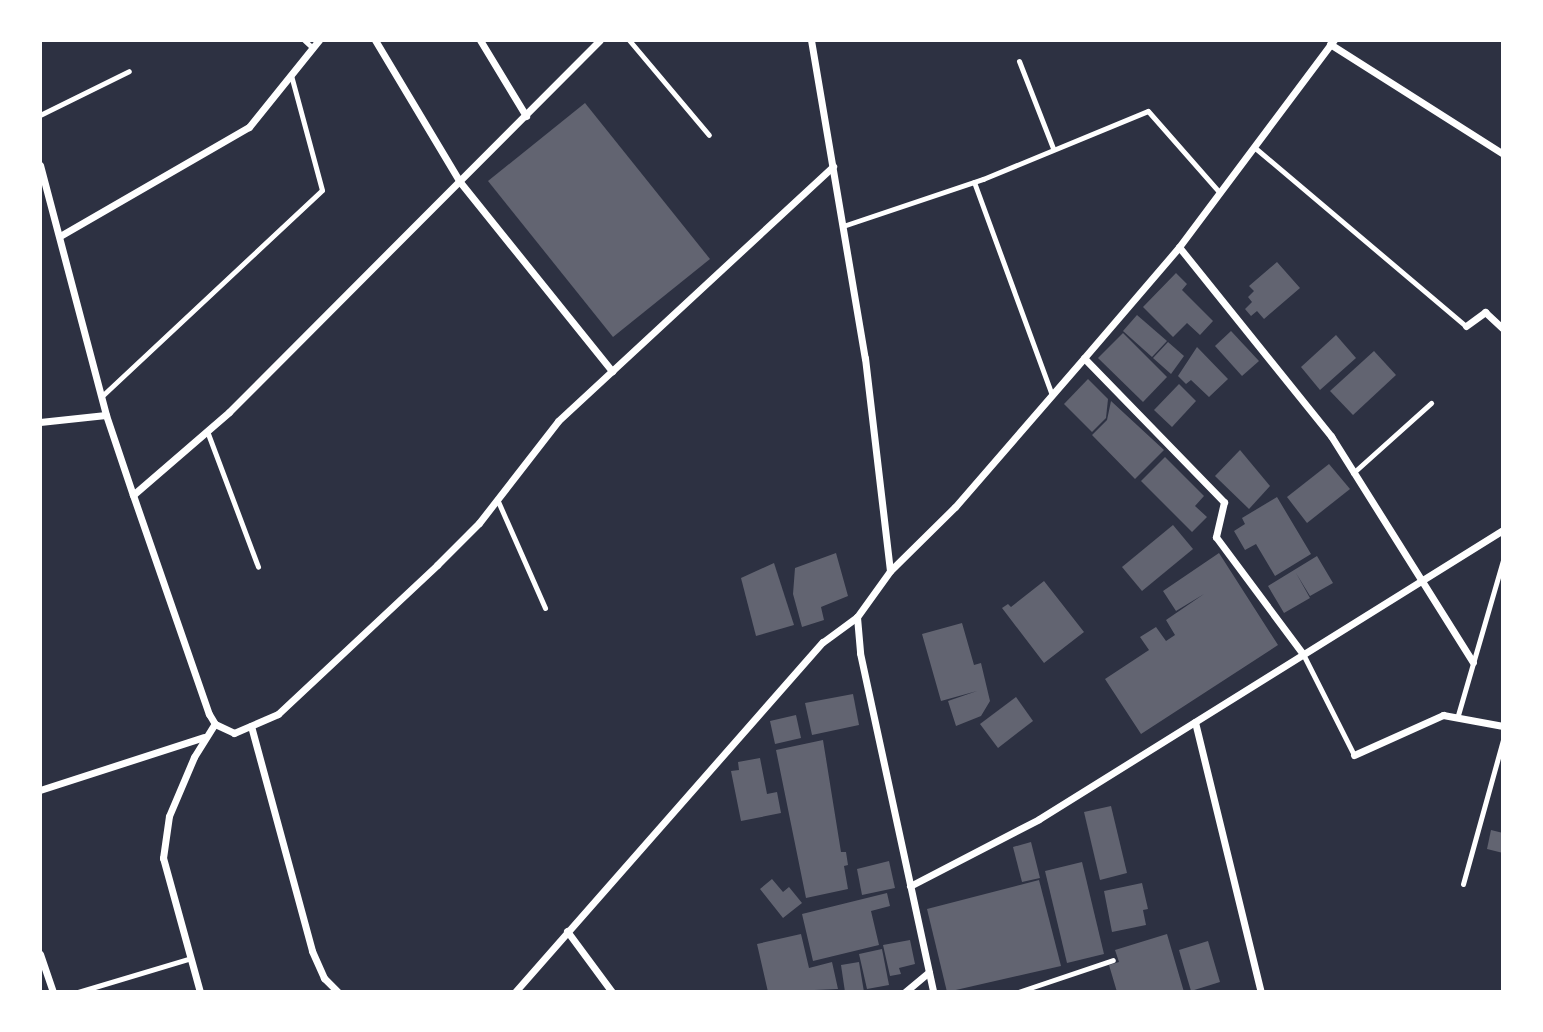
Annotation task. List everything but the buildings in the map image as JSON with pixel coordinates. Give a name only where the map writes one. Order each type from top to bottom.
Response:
[{"type":"street","points":[[60,236],[249,127],[319,40]]},
{"type":"street","points":[[375,40],[460,182],[612,371]]},
{"type":"street","points":[[480,40],[526,116]]},
{"type":"street","points":[[133,495],[206,431],[460,182],[600,40]]},
{"type":"street","points":[[811,40],[865,358],[890,571]]},
{"type":"street","points":[[515,992],[823,642],[857,617],[890,571],[955,507],[1180,247],[1332,42],[1503,154]]},
{"type":"street","points":[[40,165],[106,415],[133,495],[215,724],[234,733],[278,714],[437,565],[496,499],[558,421],[833,166]]},
{"type":"street","points":[[1180,247],[1331,436],[1421,584],[1473,662]]},
{"type":"street","points":[[1466,326],[1485,312],[1503,329]]},
{"type":"street","points":[[1084,358],[1224,502],[1216,537],[1303,654]]},
{"type":"street","points":[[40,422],[106,415]]},
{"type":"street","points":[[910,886],[1039,819],[1303,654],[1421,584],[1503,530]]},
{"type":"street","points":[[857,617],[860,653],[933,992]]},
{"type":"street","points":[[1353,755],[1443,715],[1458,715],[1503,726]]},
{"type":"street","points":[[1195,722],[1261,992]]},
{"type":"street","points":[[200,992],[163,858],[169,816],[205,737],[215,724]]},
{"type":"street","points":[[251,726],[312,951],[324,978],[338,992]]},
{"type":"street","points":[[40,790],[205,737]]},
{"type":"street","points":[[566,931],[612,992]]},
{"type":"street","points":[[40,954],[53,992]]},
{"type":"street","points":[[905,992],[929,972]]},
{"type":"lane","points":[[304,40],[313,48]]},
{"type":"lane","points":[[629,40],[709,135]]},
{"type":"lane","points":[[1019,61],[1053,148]]},
{"type":"lane","points":[[40,115],[129,71]]},
{"type":"lane","points":[[102,396],[322,190],[291,75]]},
{"type":"lane","points":[[843,226],[974,182],[1148,111],[1220,193]]},
{"type":"lane","points":[[1254,147],[1466,326]]},
{"type":"lane","points":[[974,182],[1052,395]]},
{"type":"lane","points":[[1353,473],[1431,403]]},
{"type":"lane","points":[[206,431],[258,567]]},
{"type":"lane","points":[[496,499],[545,608]]},
{"type":"lane","points":[[1458,715],[1503,560]]},
{"type":"lane","points":[[1303,654],[1353,755]]},
{"type":"lane","points":[[1463,884],[1503,740]]},
{"type":"lane","points":[[78,992],[191,958]]},
{"type":"lane","points":[[1018,992],[1113,960]]}]
